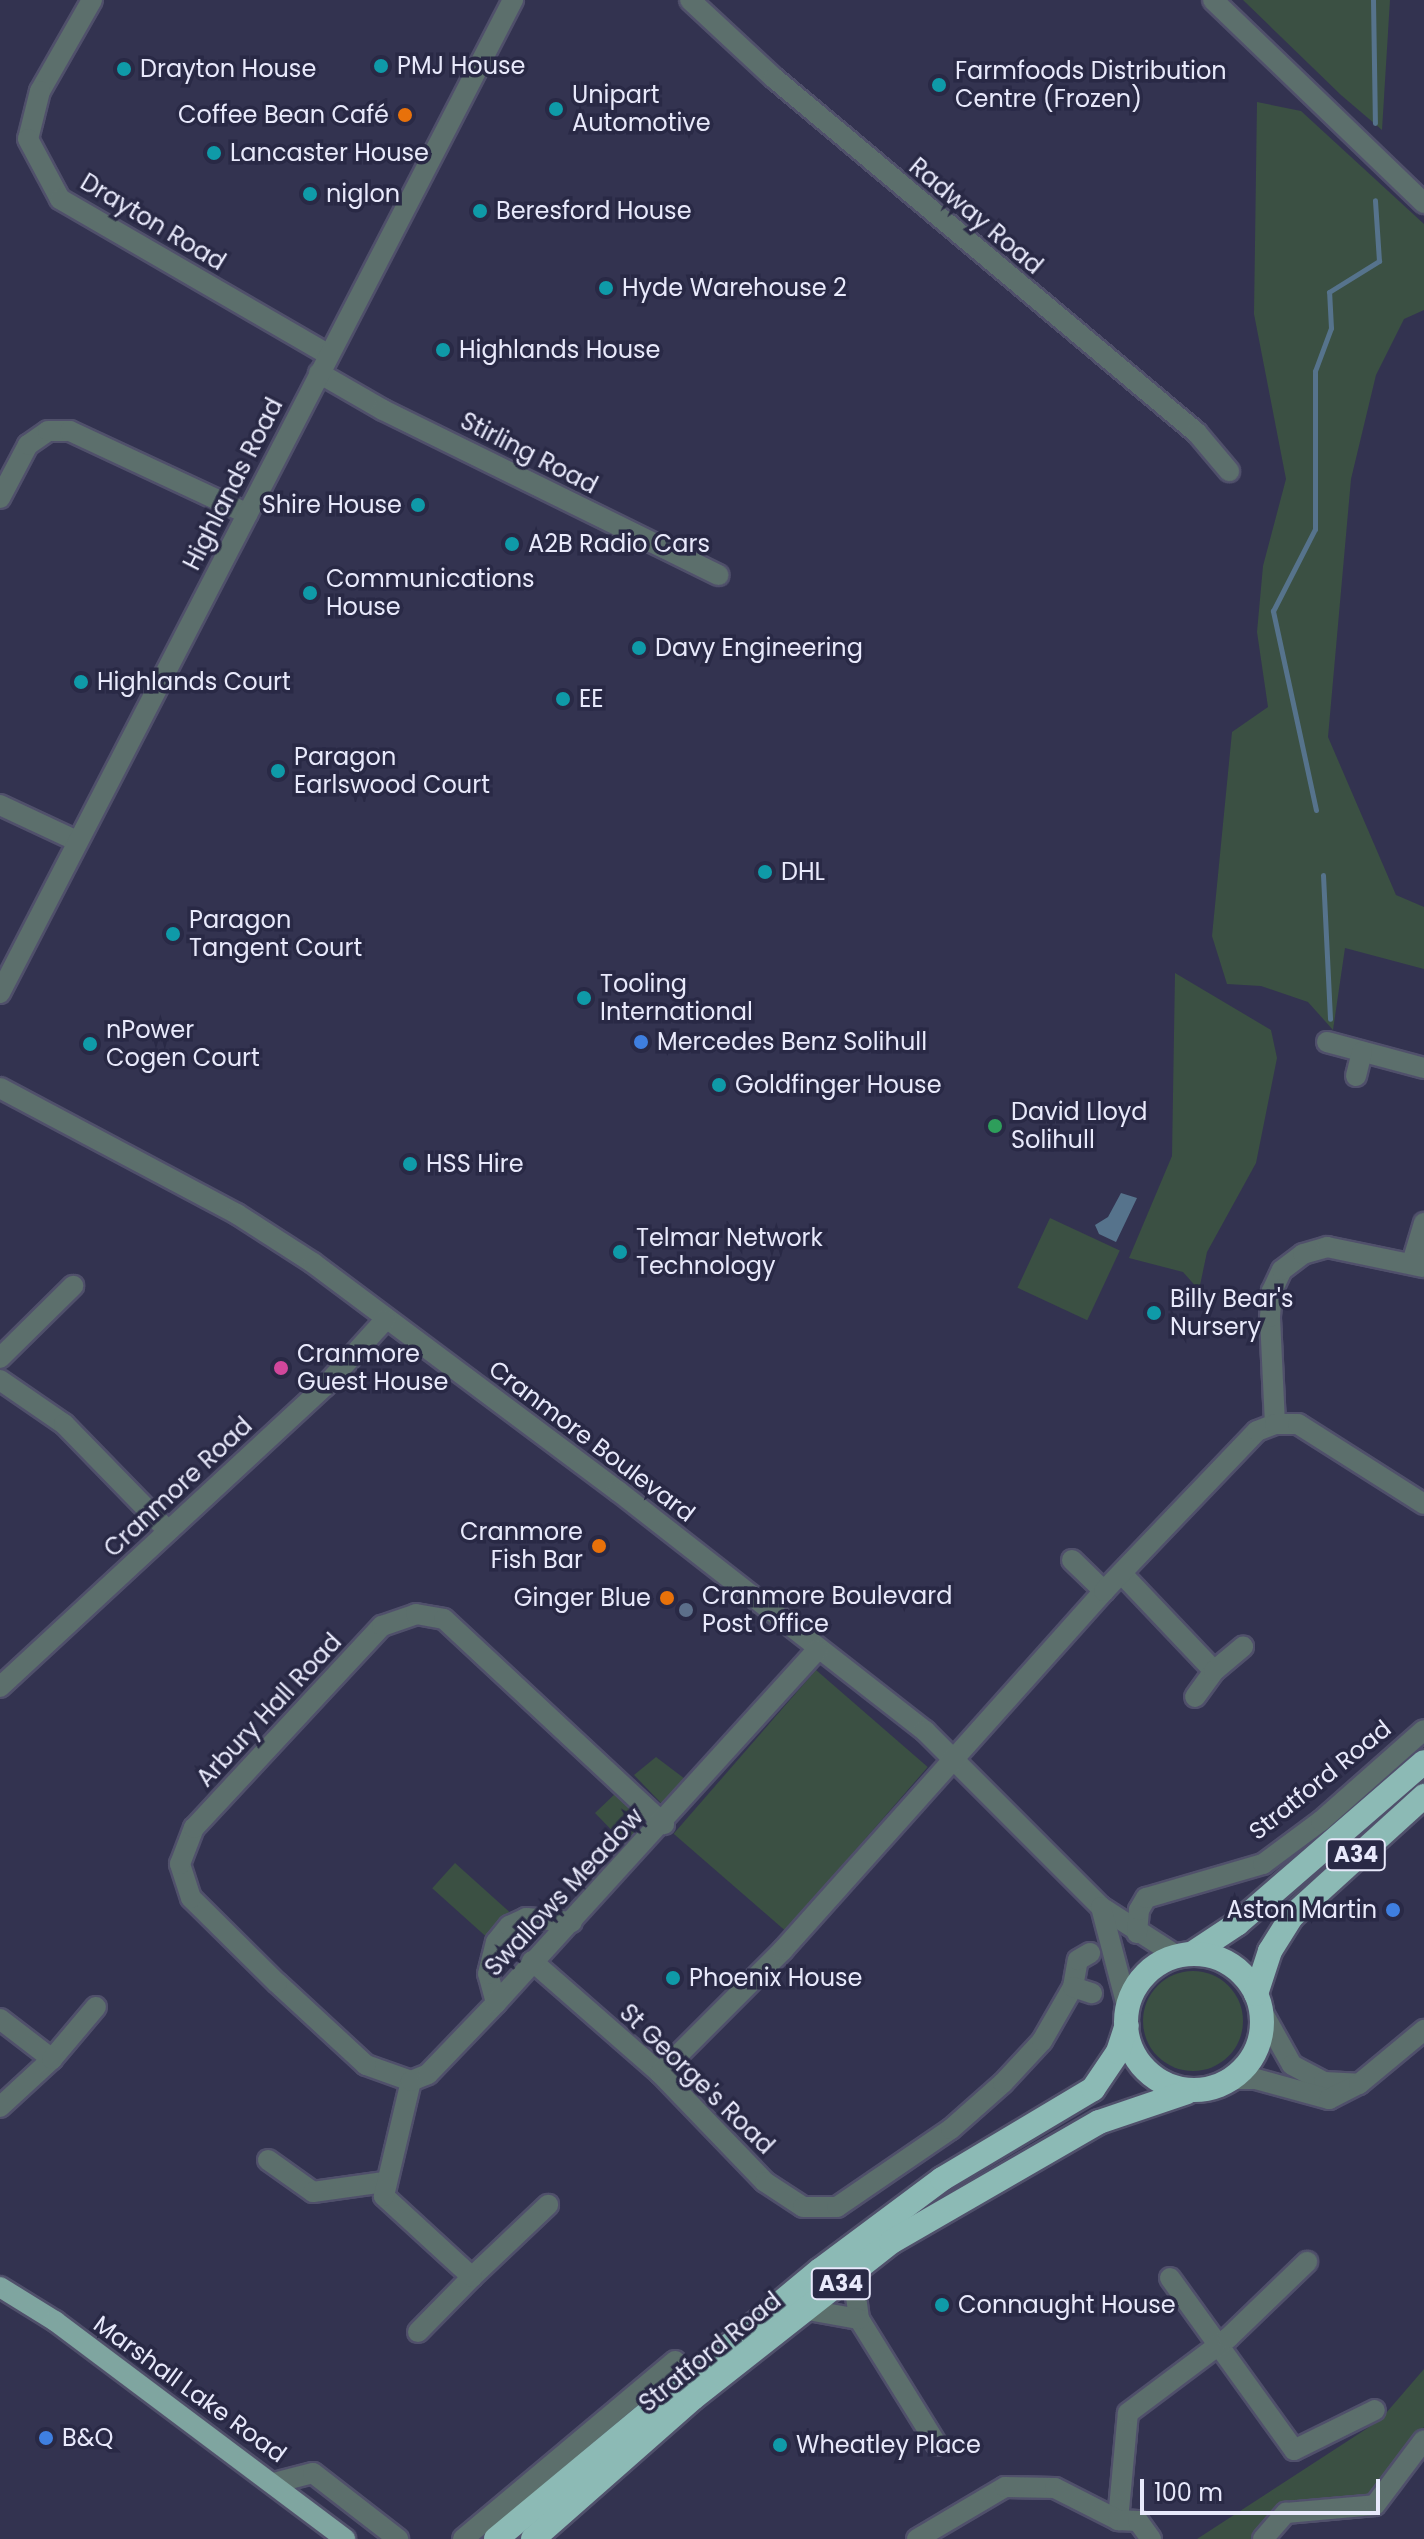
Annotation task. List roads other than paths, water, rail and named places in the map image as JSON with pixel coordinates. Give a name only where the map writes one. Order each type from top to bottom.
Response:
[{"type":"highway","name":"A34","points":[[1127,2015],[1147,1972],[1237,1924],[1424,1762]]},
{"type":"highway","name":"A34","points":[[1187,2092],[1205,2092],[1230,2079],[1255,2048],[1258,2001],[1270,1951],[1291,1917],[1424,1796]]},
{"type":"highway","points":[[1185,1954],[1234,1965],[1258,2001]]},
{"type":"highway","points":[[1127,2015],[1139,2063],[1150,2075],[1187,2092]]},
{"type":"highway","name":"Stratford Road","points":[[496,2539],[820,2270],[942,2179],[1061,2105],[1093,2089],[1105,2074],[1127,2015]]},
{"type":"highway","name":"Stratford Road","points":[[533,2539],[693,2398],[891,2242],[963,2196],[1099,2122],[1187,2092]]},
{"type":"main road","name":"Marshall Lake Road","points":[[0,2287],[55,2321],[345,2539]]},
{"type":"street","name":"Drayton Road","points":[[92,0],[40,91],[28,139],[60,199],[327,354]]},
{"type":"street","name":"Highlands Road","points":[[0,993],[248,514],[327,354],[513,0]]},
{"type":"street","name":"Radway Road","points":[[690,0],[774,78],[1197,433],[1229,471]]},
{"type":"street","points":[[1213,0],[1424,203]]},
{"type":"street","name":"Stirling Road","points":[[319,373],[383,410],[719,575]]},
{"type":"street","points":[[0,498],[28,445],[48,431],[70,431],[248,514]]},
{"type":"street","points":[[0,805],[77,841]]},
{"type":"street","points":[[1327,1042],[1424,1068]]},
{"type":"street","points":[[1356,1076],[1362,1052]]},
{"type":"street","name":"Cranmore Boulevard","points":[[0,1088],[237,1214],[313,1263],[385,1320],[618,1491],[956,1757],[1101,1907],[1137,1933],[1185,1954]]},
{"type":"street","points":[[1275,1424],[1270,1317],[1272,1291],[1282,1270],[1303,1254],[1327,1247],[1418,1265],[1424,1223]]},
{"type":"street","points":[[0,1358],[73,1286]]},
{"type":"street","name":"Cranmore Road","points":[[0,1687],[325,1386],[385,1320]]},
{"type":"street","points":[[0,1380],[64,1424],[168,1531]]},
{"type":"street","points":[[660,2073],[783,1950],[1104,1591],[1123,1575],[1257,1431],[1275,1424],[1298,1424],[1424,1504]]},
{"type":"street","points":[[1072,1560],[1104,1591]]},
{"type":"street","points":[[1123,1575],[1214,1671]]},
{"type":"street","name":"Arbury Hall Road","points":[[411,2081],[366,2065],[277,1983],[191,1898],[180,1864],[194,1828],[382,1626],[416,1614],[444,1619],[664,1824]]},
{"type":"street","points":[[1195,1697],[1214,1671],[1243,1647]]},
{"type":"street","name":"Swallows Meadow","points":[[411,2081],[428,2074],[496,2003],[532,1961],[664,1824],[817,1650]]},
{"type":"street","name":"Stratford Road","points":[[1137,1933],[1139,1910],[1146,1898],[1263,1864],[1321,1821],[1424,1730]]},
{"type":"street","name":"Cranmore Boulevard","points":[[1101,1907],[1127,2015]]},
{"type":"street","points":[[496,2003],[488,1974],[496,1942],[509,1926],[526,1918],[572,1922]]},
{"type":"street","points":[[942,2179],[917,2154],[1003,2083],[1042,2041],[1082,1990],[1078,1960],[1090,1953]]},
{"type":"street","name":"St George's Road","points":[[532,1961],[660,2073],[765,2182],[803,2207],[837,2207],[917,2154]]},
{"type":"street","points":[[1258,2001],[1292,2065],[1324,2082],[1359,2084]]},
{"type":"street","points":[[0,2107],[52,2059],[96,2007]]},
{"type":"street","points":[[0,2019],[52,2059]]},
{"type":"street","points":[[1230,2079],[1256,2079],[1329,2099],[1359,2084],[1424,2030]]},
{"type":"street","points":[[411,2081],[384,2182],[384,2196],[394,2209],[472,2277]]},
{"type":"street","points":[[268,2160],[313,2192],[384,2182]]},
{"type":"street","points":[[418,2332],[548,2205]]},
{"type":"street","points":[[1118,2520],[1128,2413],[1218,2345],[1307,2262]]},
{"type":"street","points":[[853,2273],[859,2319],[937,2445]]},
{"type":"street","points":[[1170,2278],[1294,2450],[1375,2410]]},
{"type":"street","points":[[808,2310],[859,2319]]},
{"type":"street","points":[[463,2539],[675,2361]]},
{"type":"street","points":[[1263,2539],[1286,2513],[1375,2505],[1424,2440]]},
{"type":"street","points":[[274,2483],[313,2473],[398,2539]]},
{"type":"street","points":[[917,2539],[1005,2487],[1055,2488],[1118,2520],[1138,2521],[1151,2539]]},
{"type":"water","points":[[1121,1193],[1137,1198],[1116,1242],[1099,1234],[1095,1225],[1108,1217]]},
{"type":"waterway","points":[[1373,0],[1375,123]]},
{"type":"waterway","points":[[1316,810],[1273,611],[1315,529],[1315,371],[1331,328],[1329,292],[1379,261],[1375,200]]},
{"type":"waterway","points":[[1323,875],[1330,1019]]},
{"type":"place","name":"PMJ House","points":[[381,66]]},
{"type":"place","name":"Drayton House","points":[[124,69]]},
{"type":"place","name":"Farmfoods Distribution Centre (Frozen)","points":[[939,85]]},
{"type":"place","name":"Unipart Automotive","points":[[556,109]]},
{"type":"place","name":"Coffee Bean Café","points":[[405,115]]},
{"type":"place","name":"Lancaster House","points":[[214,153]]},
{"type":"place","name":"niglon","points":[[310,194]]},
{"type":"place","name":"Beresford House","points":[[480,211]]},
{"type":"place","name":"Hyde Warehouse 2","points":[[606,288]]},
{"type":"place","name":"Highlands House","points":[[443,350]]},
{"type":"place","name":"Shire House","points":[[418,505]]},
{"type":"place","name":"A2B Radio Cars","points":[[512,544]]},
{"type":"place","name":"Communications House","points":[[310,593]]},
{"type":"place","name":"Davy Engineering","points":[[639,648]]},
{"type":"place","name":"Highlands Court","points":[[81,682]]},
{"type":"place","name":"EE","points":[[563,699]]},
{"type":"place","name":"Paragon Earlswood Court","points":[[278,771]]},
{"type":"place","name":"DHL","points":[[765,872]]},
{"type":"place","name":"Paragon Tangent Court","points":[[173,934]]},
{"type":"place","name":"Tooling International","points":[[584,998]]},
{"type":"place","name":"Mercedes Benz Solihull","points":[[641,1042]]},
{"type":"place","name":"nPower Cogen Court","points":[[90,1044]]},
{"type":"place","name":"Goldfinger House","points":[[719,1085]]},
{"type":"place","name":"David Lloyd Solihull","points":[[995,1126]]},
{"type":"place","name":"HSS Hire","points":[[410,1164]]},
{"type":"place","name":"Telmar Network Technology","points":[[620,1252]]},
{"type":"place","name":"Billy Bear's Nursery","points":[[1154,1313]]},
{"type":"place","name":"Cranmore Guest House","points":[[281,1368]]},
{"type":"place","name":"Cranmore Fish Bar","points":[[599,1546]]},
{"type":"place","name":"Ginger Blue","points":[[667,1598]]},
{"type":"place","name":"Cranmore Boulevard Post Office","points":[[686,1610]]},
{"type":"place","name":"Aston Martin","points":[[1393,1910]]},
{"type":"place","name":"Phoenix House","points":[[673,1978]]},
{"type":"place","name":"Connaught House","points":[[942,2305]]},
{"type":"place","name":"B&Q","points":[[46,2438]]},
{"type":"place","name":"Wheatley Place","points":[[780,2445]]}]
